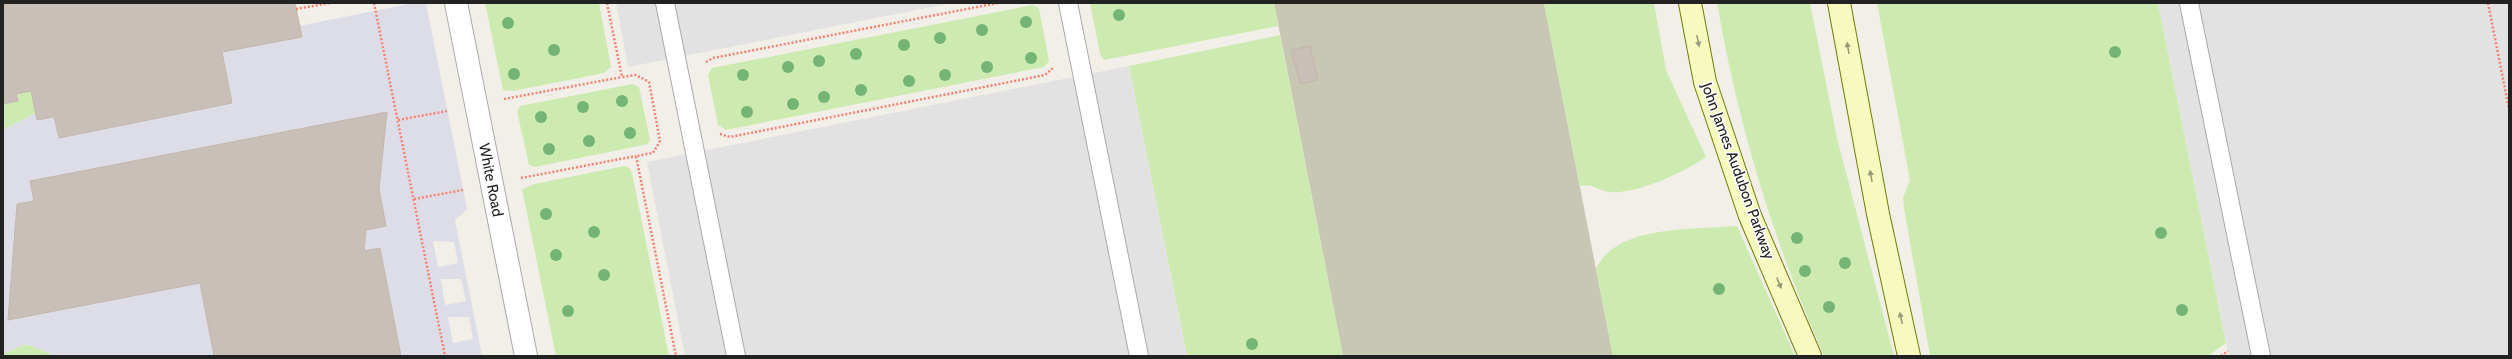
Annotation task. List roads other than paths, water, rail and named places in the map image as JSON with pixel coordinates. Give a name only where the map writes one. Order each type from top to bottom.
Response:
[{"type":"main road","name":"John James Audubon Parkway","points":[[1690,3],[1705,82],[1745,201],[1810,356]]},
{"type":"main road","points":[[1839,3],[1878,214],[1909,356]]},
{"type":"street","name":"White Road","points":[[456,3],[526,356]]},
{"type":"lane","points":[[665,3],[736,356]]},
{"type":"lane","points":[[1068,3],[1139,356]]},
{"type":"lane","points":[[2189,3],[2261,356]]}]
